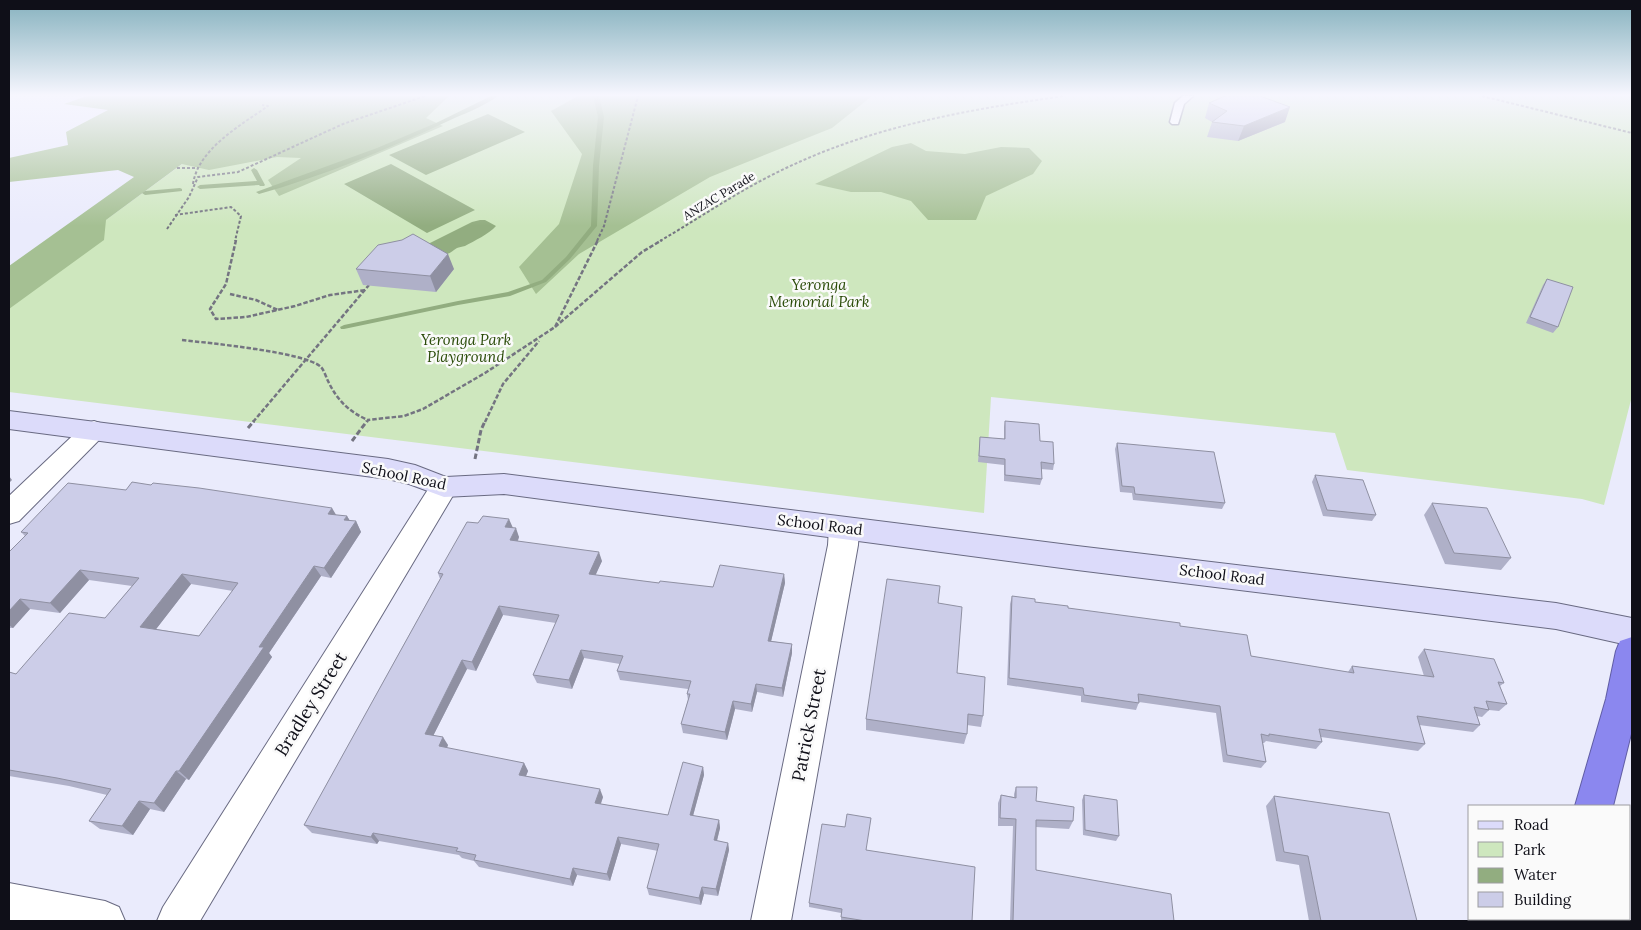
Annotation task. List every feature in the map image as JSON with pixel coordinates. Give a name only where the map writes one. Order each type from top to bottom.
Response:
[{"type":"highway","points":[[1594,805],[1632,651]]},
{"type":"street","name":"School Road","points":[[9,420],[388,469],[415,475],[444,487],[504,484],[1582,620],[1632,632]]},
{"type":"street","points":[[9,513],[94,430]]},
{"type":"street","name":"Bradley Street","points":[[177,921],[444,487]]},
{"type":"street","name":"Patrick Street","points":[[771,921],[843,545],[844,528]]},
{"type":"street","points":[[9,903],[105,921]]},
{"type":"path","points":[[193,185],[192,179],[198,168],[214,147],[224,139]]},
{"type":"path","points":[[167,229],[174,215],[189,197],[198,177],[238,172],[309,139]]},
{"type":"path","points":[[555,326],[577,285],[604,226],[627,139]]},
{"type":"path","name":"ANZAC Parade","points":[[542,336],[642,252],[768,177],[838,147],[862,139]]},
{"type":"path","points":[[177,168],[198,168]]},
{"type":"path","points":[[174,215],[193,214],[214,208],[232,207],[241,216],[226,284],[210,309],[216,319],[246,317],[279,310],[330,294],[366,290]]},
{"type":"path","points":[[246,430],[369,285]]},
{"type":"path","points":[[230,294],[256,300],[279,310]]},
{"type":"path","points":[[182,340],[260,351],[306,360],[320,366],[337,399],[351,414],[368,420],[404,416],[422,409],[542,336]]},
{"type":"path","points":[[475,459],[481,430],[503,384],[542,336]]},
{"type":"path","points":[[350,443],[368,420]]},
{"type":"green space","name":"Yeronga Memorial Park","points":[[216,139],[1632,139],[1632,396],[1604,505],[1582,499],[1347,470],[1335,433],[991,397],[984,513],[9,392],[9,291]]},
{"type":"shaded area","points":[[67,139],[412,139],[279,196],[268,180],[301,158],[277,157],[209,170],[182,164],[106,220],[104,240],[9,309],[9,266],[134,177],[118,170],[9,182],[9,158],[68,145]]},
{"type":"shaded area","points":[[571,139],[804,139],[710,177],[579,254],[536,294],[519,267],[559,224],[582,154]]},
{"type":"shaded area","points":[[911,143],[926,151],[965,154],[1001,147],[1029,148],[1042,161],[1033,174],[986,196],[976,220],[928,220],[911,201],[881,192],[851,192],[815,184],[892,147]]},
{"type":"water","points":[[427,139],[508,139],[426,175],[389,155]]},
{"type":"water","points":[[391,164],[475,210],[427,233],[344,184]]},
{"type":"water","points":[[485,220],[496,226],[485,235],[450,253],[447,254],[428,244],[472,222]]},
{"type":"building","points":[[413,234],[448,254],[430,276],[356,269],[378,245],[402,240]]},
{"type":"building","points":[[1547,279],[1573,287],[1558,327],[1530,317]]},
{"type":"building","points":[[1005,421],[1039,424],[1040,441],[1053,442],[1054,464],[1041,462],[1042,479],[1005,475],[1005,459],[979,456],[980,437],[1005,439]]},
{"type":"building","points":[[1117,443],[1214,452],[1225,503],[1135,494],[1134,487],[1122,486]]},
{"type":"building","points":[[1315,475],[1363,480],[1376,515],[1327,510]]},
{"type":"building","points":[[132,482],[199,488],[332,508],[328,514],[347,516],[344,520],[356,521],[324,568],[314,566],[259,647],[264,647],[179,771],[176,771],[154,803],[139,801],[122,826],[89,821],[111,789],[9,770],[9,672],[16,674],[69,613],[105,618],[139,578],[80,570],[50,603],[20,599],[9,611],[9,552],[28,533],[21,532],[68,483],[126,490]],"holes":[[[182,574],[238,583],[199,636],[140,627]]]},
{"type":"building","points":[[1432,503],[1487,508],[1511,558],[1454,553]]},
{"type":"building","points":[[483,516],[509,519],[505,527],[516,528],[510,540],[599,552],[589,574],[659,583],[660,581],[713,587],[720,565],[784,574],[768,641],[792,644],[782,688],[756,684],[751,704],[733,701],[725,732],[681,724],[690,694],[687,694],[691,681],[617,671],[623,656],[581,650],[569,680],[533,675],[559,615],[499,606],[472,662],[462,660],[425,734],[443,737],[439,746],[524,763],[519,775],[600,789],[595,803],[668,815],[683,762],[703,767],[690,815],[719,820],[714,840],[728,843],[716,889],[702,887],[699,898],[647,888],[659,844],[618,837],[607,874],[573,868],[570,879],[474,860],[476,855],[456,851],[458,848],[373,833],[371,837],[304,825],[443,574],[438,573],[467,522],[478,523]]},
{"type":"building","points":[[887,579],[940,586],[938,603],[962,607],[957,673],[985,677],[983,716],[968,714],[967,734],[866,719]]},
{"type":"building","points":[[1012,596],[1035,599],[1035,602],[1068,606],[1068,608],[1180,623],[1180,626],[1247,635],[1251,656],[1354,673],[1352,666],[1434,677],[1424,649],[1494,659],[1504,683],[1498,682],[1507,704],[1486,701],[1489,710],[1474,707],[1480,725],[1417,716],[1425,744],[1319,729],[1322,742],[1261,734],[1266,762],[1227,755],[1220,706],[1138,694],[1139,703],[1084,695],[1083,688],[1009,678]]},
{"type":"building","points":[[1016,787],[1037,787],[1036,801],[1074,807],[1073,821],[1036,820],[1036,870],[1171,894],[1174,921],[1013,921],[1016,819],[1000,818],[1001,795],[1016,798]]},
{"type":"building","points":[[1084,795],[1117,800],[1119,836],[1085,830]]},
{"type":"building","points":[[1274,796],[1389,813],[1417,921],[1321,921],[1308,856],[1284,852]]},
{"type":"building","points":[[847,814],[871,818],[866,850],[975,867],[972,921],[866,921],[841,917],[842,909],[809,903],[822,824],[845,827]]},
{"type":"waterway","points":[[259,192],[320,172],[402,139]]},
{"type":"waterway","points":[[344,327],[510,294],[544,281],[568,258],[594,226],[599,139]]},
{"type":"waterway","points":[[254,170],[262,185]]},
{"type":"waterway","points":[[200,187],[259,183]]},
{"type":"waterway","points":[[145,193],[180,190]]},
{"type":"park label","name":"Yeronga Park Playground","points":[[466,348]]}]
